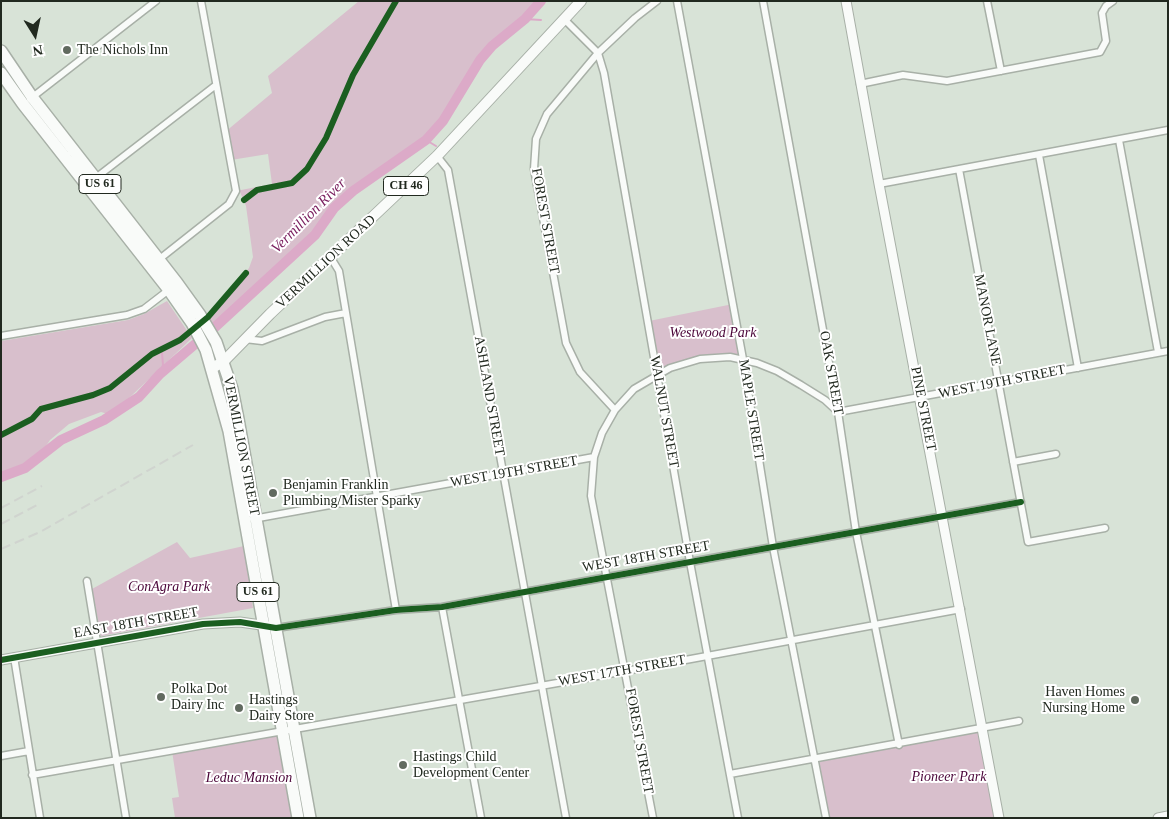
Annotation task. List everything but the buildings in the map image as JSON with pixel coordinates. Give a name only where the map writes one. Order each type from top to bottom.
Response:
[{"type":"highway","name":"VERMILLION STREET","points":[[1,51],[27,101]]},
{"type":"highway","name":"VERMILLION STREET","points":[[1,73],[27,101],[173,286],[196,319],[216,342],[224,362],[238,418],[251,520],[288,730],[298,818]]},
{"type":"highway","name":"VERMILLION STREET","points":[[196,319],[212,368],[251,520]]},
{"type":"highway","name":"VERMILLION STREET","points":[[288,730],[310,818]]},
{"type":"main road","name":"VERMILLION ROAD","points":[[212,368],[224,362],[245,339],[436,156],[581,1]]},
{"type":"main road","points":[[216,342],[231,346],[245,339]]},
{"type":"street","points":[[27,101],[156,1]]},
{"type":"street","points":[[155,263],[229,204],[236,190],[201,1]]},
{"type":"street","name":"FOREST STREET","points":[[614,410],[580,372],[566,343],[534,169],[536,139],[547,114],[598,53],[634,18],[657,1]]},
{"type":"street","name":"MAPLE STREET","points":[[677,1],[743,359],[773,547],[793,640],[826,818]]},
{"type":"street","name":"OAK STREET","points":[[763,1],[838,412],[856,532],[899,745]]},
{"type":"street","name":"PINE STREET","points":[[846,1],[860,84],[983,728],[998,818]]},
{"type":"street","points":[[987,1],[1001,71]]},
{"type":"street","points":[[860,84],[903,75],[947,80],[1100,52],[1106,41],[1102,13],[1106,6],[1113,1]]},
{"type":"street","name":"WALNUT STREET","points":[[564,19],[598,53],[604,73],[690,562],[738,818]]},
{"type":"street","points":[[91,182],[216,85]]},
{"type":"street","points":[[879,184],[1168,130]]},
{"type":"street","points":[[1119,140],[1158,352]]},
{"type":"street","points":[[1039,155],[1078,368]]},
{"type":"street","name":"ASHLAND STREET","points":[[436,156],[448,170],[566,818]]},
{"type":"street","name":"MANOR LANE","points":[[959,169],[1028,542],[1105,528]]},
{"type":"street","points":[[331,258],[339,271],[396,610]]},
{"type":"street","points":[[1,336],[127,315],[144,309],[173,286]]},
{"type":"street","points":[[245,339],[262,341],[325,317],[346,313]]},
{"type":"street","name":"WEST 19TH STREET","points":[[251,520],[594,457],[602,433],[614,410],[634,390],[658,373],[700,359],[743,359],[777,371],[825,400],[838,412],[1168,351]]},
{"type":"street","points":[[1013,462],[1056,454]]},
{"type":"street","name":"FOREST STREET","points":[[594,457],[592,496],[653,818]]},
{"type":"street","name":"WEST 18TH STREET","points":[[270,627],[396,610],[442,606],[1021,502]]},
{"type":"street","points":[[87,581],[126,818]]},
{"type":"street","points":[[442,606],[481,818]]},
{"type":"street","name":"WEST 17TH STREET","points":[[32,775],[626,671],[960,609]]},
{"type":"street","name":"EAST 18TH STREET","points":[[1,660],[203,624],[240,622],[270,627]]},
{"type":"street","points":[[14,657],[40,818]]},
{"type":"street","points":[[730,774],[899,745],[1019,721]]},
{"type":"street","points":[[1,756],[29,751]]},
{"type":"street","points":[[1158,818],[1168,816]]},
{"type":"green space","points":[[359,1],[541,1],[525,19],[492,46],[480,60],[443,121],[426,140],[353,191],[334,208],[315,235],[214,328],[208,317],[249,268],[253,257],[246,206],[240,192],[236,191],[272,184],[268,154],[231,160],[225,132],[272,93],[268,76]]},
{"type":"green space","points":[[167,301],[192,338],[128,399],[108,414],[101,412],[69,424],[50,440],[40,455],[27,465],[1,474],[1,341],[128,320],[144,314]]},
{"type":"green space","name":"Westwood Park","points":[[733,304],[743,359],[712,358],[658,373],[649,321]]},
{"type":"green space","name":"ConAgra Park","points":[[177,542],[190,558],[244,546],[253,608],[101,636],[92,589]]},
{"type":"green space","name":"Pioneer Park","points":[[983,728],[999,818],[826,818],[815,759]]},
{"type":"green space","name":"Leduc Mansion","points":[[283,731],[298,818],[175,818],[172,798],[179,797],[172,751]]},
{"type":"waterway","name":"Vermillion River","points":[[1,477],[25,468],[61,440],[104,420],[139,397],[160,374],[214,328],[315,235],[334,208],[353,191],[426,140],[443,121],[480,60],[492,46],[525,19],[541,1]]},
{"type":"waterway","points":[[525,19],[541,20]]},
{"type":"waterway","points":[[426,140],[436,146]]},
{"type":"waterway","points":[[160,374],[163,365],[162,353]]},
{"type":"railway","points":[[1,549],[40,532],[193,445]]},
{"type":"railway","points":[[1,508],[42,486]]},
{"type":"railway","points":[[1,524],[37,505]]},
{"type":"cycle path","points":[[244,200],[257,190],[292,183],[307,169],[326,138],[353,75],[396,1]]},
{"type":"cycle path","points":[[1,435],[32,419],[41,409],[93,395],[110,388],[152,354],[180,340],[208,317],[246,273]]},
{"type":"cycle path","points":[[1,660],[203,624],[240,622],[276,628],[396,610],[442,607],[1021,502]]},
{"type":"place","name":"The Nichols Inn","points":[[67,50]]},
{"type":"place","name":"Benjamin Franklin Plumbing/Mister Sparky","points":[[273,493]]},
{"type":"place","name":"Polka Dot Dairy Inc","points":[[161,697]]},
{"type":"place","name":"Haven Homes Nursing Home","points":[[1135,700]]},
{"type":"place","name":"Hastings Dairy Store","points":[[239,708]]},
{"type":"place","name":"Hastings Child Development Center","points":[[403,765]]}]
